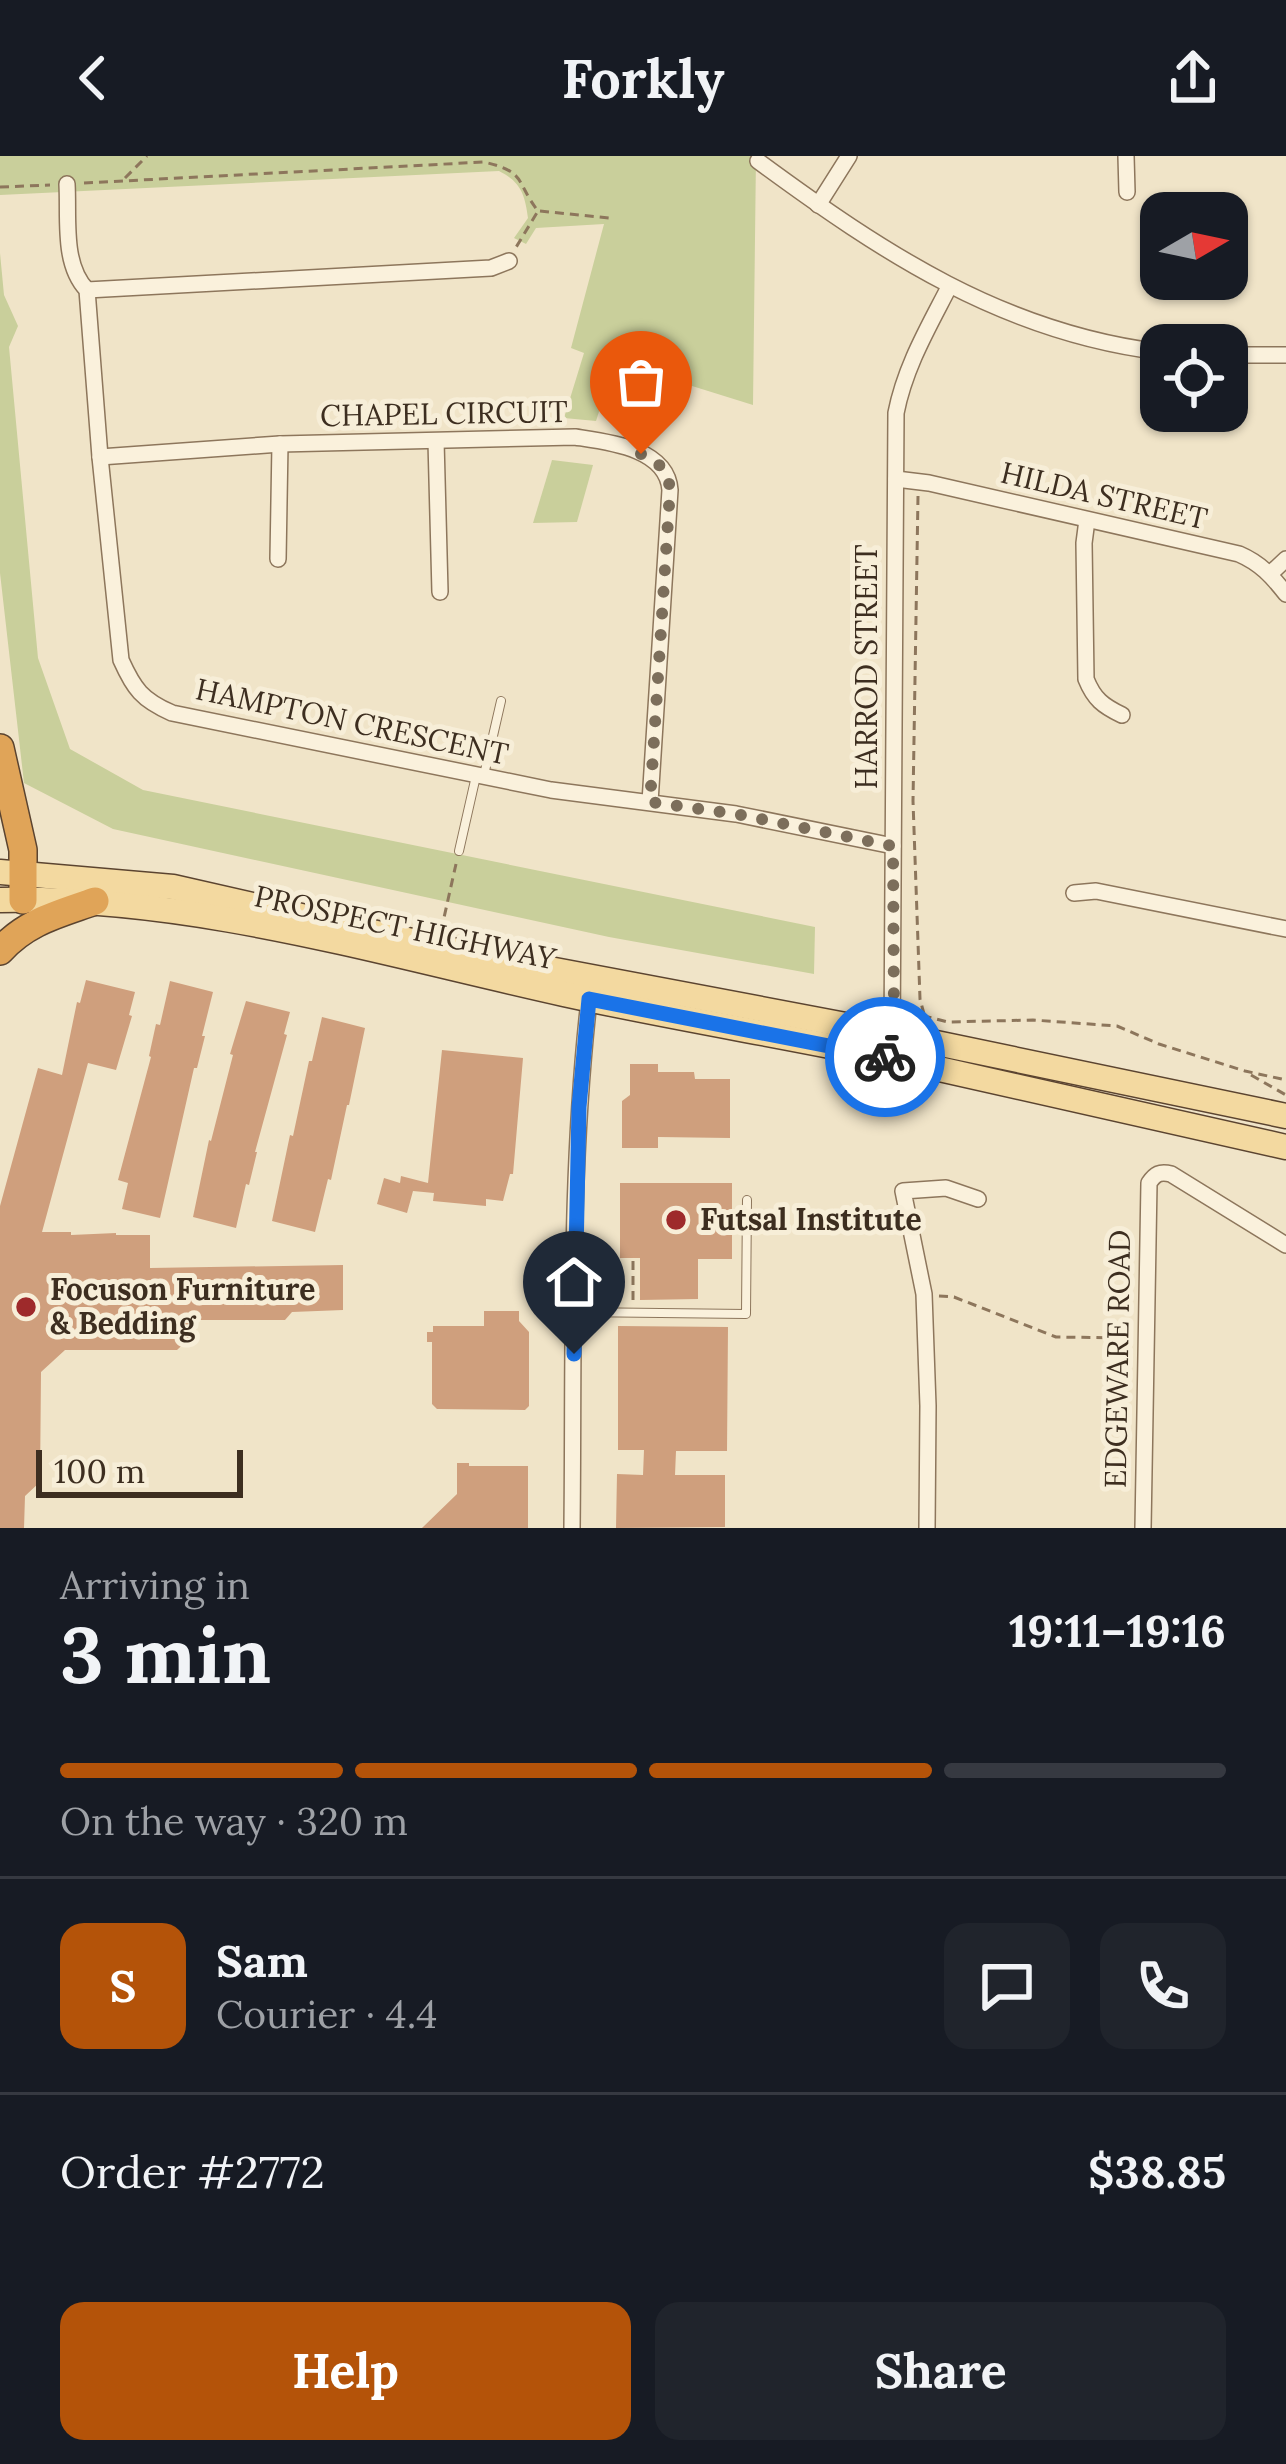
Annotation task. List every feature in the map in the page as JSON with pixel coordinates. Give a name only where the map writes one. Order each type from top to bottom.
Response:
[{"type":"highway","points":[[0,748],[22,850],[12,886]]},
{"type":"highway","points":[[0,951],[40,920],[95,901]]},
{"type":"main road","name":"PROSPECT HIGHWAY","points":[[12,886],[175,910],[892,1046],[1286,1115]]},
{"type":"main road","name":"PROSPECT HIGHWAY","points":[[12,886],[173,886],[465,953],[590,987]]},
{"type":"main road","name":"PROSPECT HIGHWAY","points":[[892,1046],[1286,1147]]},
{"type":"street","points":[[818,205],[849,156]]},
{"type":"street","points":[[1126,156],[1127,192]]},
{"type":"street","points":[[758,161],[818,205],[949,286],[1051,330],[1140,349]]},
{"type":"street","name":"HAMPTON CRESCENT","points":[[68,184],[71,262],[88,290],[121,660],[132,686],[152,704],[172,712],[551,790],[736,814],[893,846]]},
{"type":"street","points":[[88,290],[491,268],[509,261]]},
{"type":"street","name":"HARROD STREET","points":[[892,1046],[896,413],[911,362],[949,286]]},
{"type":"street","points":[[1248,355],[1286,356]]},
{"type":"street","name":"CHAPEL CIRCUIT","points":[[100,457],[280,445],[575,437],[658,463],[670,490],[650,802]]},
{"type":"street","points":[[436,441],[440,592]]},
{"type":"street","points":[[278,559],[280,445]]},
{"type":"street","name":"HILDA STREET","points":[[896,479],[1239,554],[1270,574],[1286,594]]},
{"type":"street","points":[[1087,520],[1085,679],[1093,697],[1122,715]]},
{"type":"street","points":[[1270,574],[1286,559]]},
{"type":"street","points":[[1074,893],[1096,891],[1286,928]]},
{"type":"street","points":[[572,1528],[579,1107],[590,987]]},
{"type":"street","name":"EDGEWARE ROAD","points":[[1143,1528],[1147,1191],[1154,1176],[1171,1174],[1286,1245]]},
{"type":"street","points":[[927,1528],[924,1294],[903,1191],[946,1188],[978,1199]]},
{"type":"lane","points":[[459,851],[501,701]]},
{"type":"lane","points":[[575,1312],[746,1314],[747,1200]]},
{"type":"path","points":[[124,180],[147,156]]},
{"type":"path","points":[[0,187],[484,162],[507,167],[522,180],[538,211],[609,218]]},
{"type":"path","points":[[509,261],[538,211]]},
{"type":"path","points":[[919,482],[914,801],[924,1015],[947,1022],[1117,1026],[1159,1044],[1286,1080]]},
{"type":"path","points":[[441,931],[459,851]]},
{"type":"path","points":[[1245,1071],[1286,1095]]},
{"type":"path","points":[[632,1258],[632,1313]]},
{"type":"path","points":[[924,1294],[954,1297],[1056,1336],[1145,1338]]},
{"type":"green space","points":[[0,156],[756,156],[753,405],[615,362],[596,421],[564,418],[584,353],[571,348],[604,224],[536,228],[526,244],[514,238],[528,218],[525,202],[517,185],[499,171],[0,195]]},
{"type":"green space","points":[[0,253],[4,295],[18,326],[9,347],[38,658],[70,749],[143,790],[815,927],[814,974],[609,937],[113,829],[24,783],[0,573]]},
{"type":"green space","points":[[552,460],[593,465],[577,522],[533,523]]},
{"type":"building","points":[[86,980],[135,992],[132,1016],[116,1070],[88,1063],[42,1232],[150,1235],[150,1268],[343,1265],[343,1310],[292,1312],[285,1320],[197,1320],[197,1331],[177,1350],[65,1350],[41,1372],[40,1482],[25,1496],[24,1528],[0,1528],[0,1206],[38,1068],[62,1075]]},
{"type":"building","points":[[170,981],[213,992],[160,1218],[122,1209],[128,1183],[118,1180]]},
{"type":"building","points":[[246,1001],[290,1012],[236,1228],[193,1217]]},
{"type":"building","points":[[322,1017],[365,1028],[315,1232],[272,1221]]},
{"type":"building","points":[[442,1050],[523,1058],[513,1174],[503,1201],[486,1199],[486,1206],[433,1201],[434,1193],[413,1191],[407,1213],[377,1204],[384,1178],[400,1183],[401,1176],[428,1183]]},
{"type":"building","points":[[630,1064],[658,1064],[658,1072],[694,1072],[695,1079],[730,1079],[730,1138],[658,1137],[658,1148],[622,1148],[622,1101],[630,1095]]},
{"type":"building","name":"Futsal Institute","points":[[620,1183],[732,1183],[732,1259],[698,1259],[698,1299],[640,1300],[640,1258],[620,1258]]},
{"type":"building","points":[[484,1311],[519,1311],[519,1321],[529,1332],[529,1406],[525,1410],[437,1409],[432,1404],[432,1342],[427,1342],[427,1332],[433,1332],[433,1326],[484,1326]]},
{"type":"building","points":[[618,1326],[728,1327],[727,1451],[676,1451],[675,1475],[725,1475],[725,1527],[616,1528],[617,1474],[643,1475],[644,1450],[618,1450]]},
{"type":"building","points":[[457,1463],[528,1466],[528,1528],[422,1528],[457,1494]]},
{"type":"way so far","points":[[641,454],[665,470],[670,490],[650,802],[893,846],[894,1018],[892,1059],[885,1057]]},
{"type":"place","name":"Futsal Institute","points":[[676,1220]]},
{"type":"place","name":"Focuson Furniture & Bedding","points":[[26,1307]]},
{"type":"route","points":[[574,1354],[579,1107],[589,999],[885,1057]]}]
